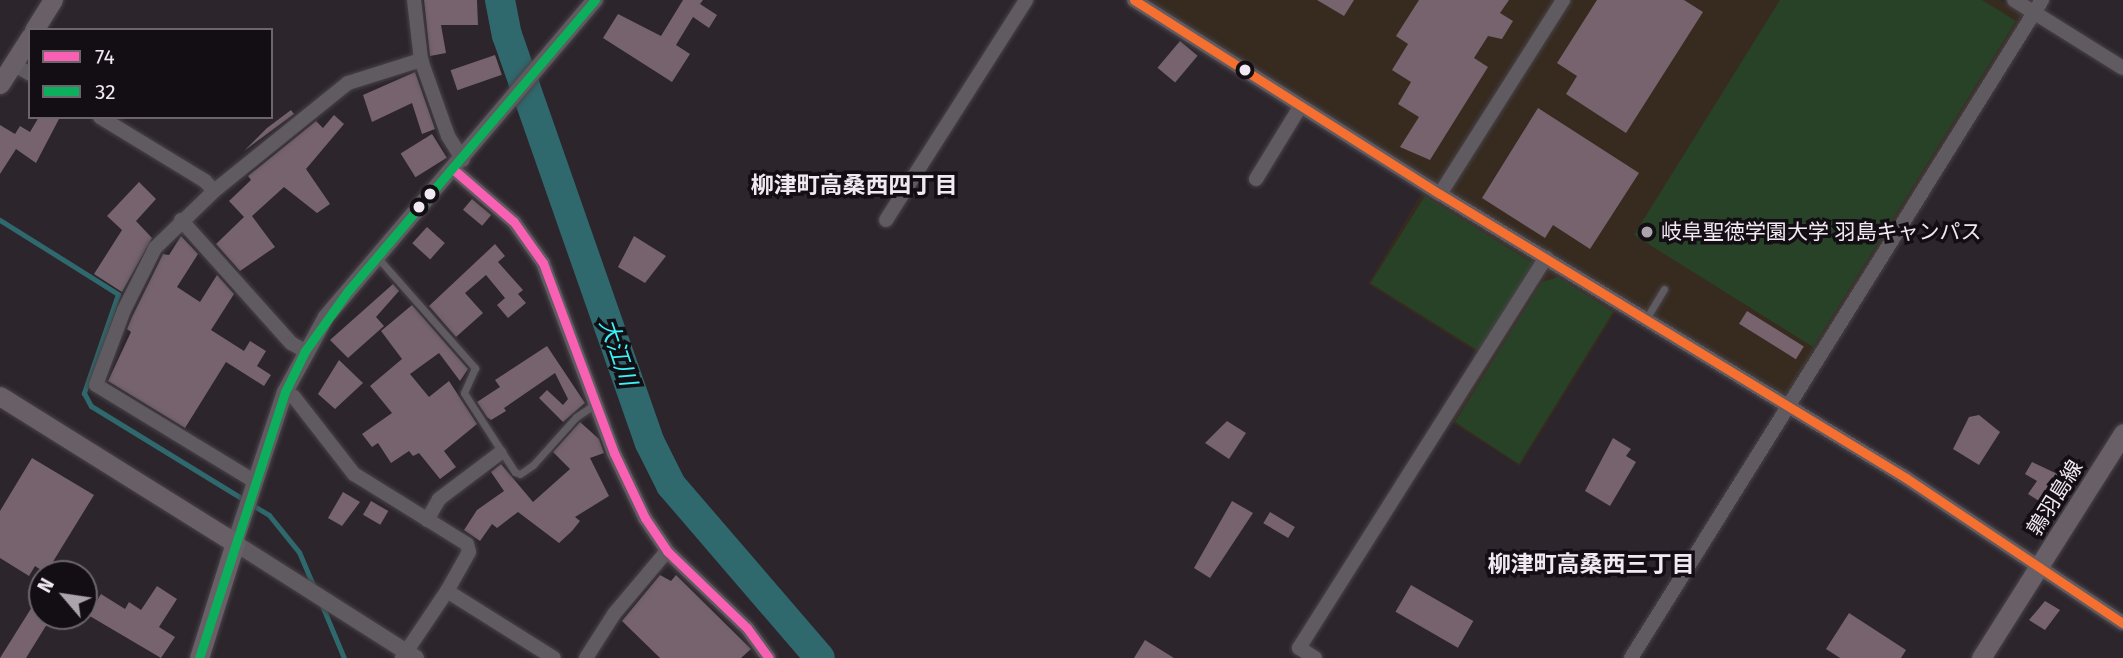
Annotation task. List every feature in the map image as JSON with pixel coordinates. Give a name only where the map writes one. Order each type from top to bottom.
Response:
[{"type":"main road","points":[[35,28],[53,0]]},
{"type":"main road","points":[[0,84],[28,40]]},
{"type":"main road","points":[[0,396],[235,543],[199,658]]},
{"type":"main road","name":"鶉羽島線","points":[[1981,658],[2123,433]]},
{"type":"street","points":[[414,0],[421,60],[458,165],[531,243],[552,282],[634,496],[667,551],[747,628],[769,658]]},
{"type":"street","points":[[285,392],[294,397],[354,474],[467,544],[469,552],[408,656],[235,543],[285,392],[305,351],[326,317],[538,73],[595,0]]},
{"type":"street","points":[[886,220],[1026,0]]},
{"type":"street","points":[[1133,0],[1440,194],[1788,407],[2039,566],[2123,623]]},
{"type":"street","points":[[1440,194],[1563,0]]},
{"type":"street","points":[[2014,0],[2038,6],[2123,68]]},
{"type":"street","points":[[1632,658],[2038,6]]},
{"type":"street","points":[[254,481],[96,385],[138,277],[155,248],[181,220],[348,83],[421,60]]},
{"type":"street","points":[[13,64],[28,73]]},
{"type":"street","points":[[1256,179],[1300,107]]},
{"type":"street","points":[[103,119],[205,181],[214,191]]},
{"type":"street","points":[[181,220],[291,343],[305,351]]},
{"type":"street","points":[[1315,658],[1299,648],[1546,258]]},
{"type":"street","points":[[427,520],[439,499],[499,453]]},
{"type":"street","points":[[586,658],[614,614],[667,551]]},
{"type":"street","points":[[447,590],[554,658]]},
{"type":"lane","points":[[377,257],[475,368],[463,389],[499,453],[520,474],[597,403]]},
{"type":"lane","points":[[1646,319],[1664,289]]},
{"type":"shaded area","name":"岐阜聖徳学園大学 羽島キャンパス","points":[[1146,0],[2000,0],[2021,13],[2023,26],[1793,399],[1781,397],[1623,300],[1520,466],[1451,422],[1489,360],[1368,284],[1430,179]]},
{"type":"green space","points":[[1780,0],[1982,0],[2016,21],[1813,347],[1634,235]]},
{"type":"green space","points":[[1425,196],[1535,265],[1481,352],[1370,283]]},
{"type":"green space","points":[[1558,277],[1613,312],[1519,464],[1455,422],[1542,282]]},
{"type":"building","points":[[424,0],[477,0],[478,25],[441,25],[446,53],[430,56]]},
{"type":"building","points":[[683,0],[703,0],[700,4],[717,15],[709,28],[693,17],[676,45],[690,54],[672,82],[603,38],[618,14],[661,36]]},
{"type":"building","points":[[1317,0],[1354,0],[1344,16]]},
{"type":"building","points":[[1419,0],[1509,0],[1500,13],[1513,21],[1502,39],[1488,36],[1474,58],[1488,67],[1430,160],[1400,147],[1419,117],[1398,104],[1411,82],[1392,70],[1408,44],[1396,36]]},
{"type":"building","points":[[1597,0],[1684,0],[1703,12],[1626,133],[1566,94],[1577,76],[1557,63]]},
{"type":"building","points":[[1180,41],[1198,56],[1175,83],[1158,68]]},
{"type":"building","points":[[495,55],[502,75],[457,90],[451,70]]},
{"type":"building","points":[[415,72],[435,129],[422,134],[412,103],[372,122],[363,95]]},
{"type":"building","points":[[1538,108],[1639,173],[1590,249],[1553,225],[1545,238],[1482,198]]},
{"type":"building","points":[[291,110],[294,114],[244,151],[267,128]]},
{"type":"building","points":[[334,115],[344,124],[306,169],[330,204],[317,213],[284,187],[252,216],[275,247],[240,271],[216,244],[244,217],[229,201],[251,180],[248,176],[316,121],[323,128]]},
{"type":"building","points":[[38,119],[59,119],[36,163],[16,149],[0,174],[0,125],[15,134],[20,126],[30,132]]},
{"type":"building","points":[[432,134],[447,158],[415,177],[401,154]]},
{"type":"building","points":[[139,182],[156,199],[136,221],[152,238],[122,292],[94,274],[122,230],[107,216]]},
{"type":"building","points":[[472,199],[491,215],[482,226],[463,210]]},
{"type":"building","points":[[427,227],[445,243],[430,259],[412,243]]},
{"type":"building","points":[[181,236],[198,254],[177,287],[200,302],[217,275],[234,294],[211,330],[244,351],[250,341],[266,351],[257,366],[271,375],[264,386],[226,362],[185,428],[108,381],[131,332],[127,329],[132,317],[163,254],[169,255]]},
{"type":"building","points":[[634,236],[666,256],[645,283],[618,267]]},
{"type":"building","points":[[495,244],[505,256],[498,262],[523,290],[518,294],[526,303],[508,318],[497,305],[505,298],[486,275],[465,293],[483,313],[456,337],[429,306]]},
{"type":"building","points":[[393,284],[399,291],[376,317],[384,326],[348,358],[330,340]]},
{"type":"building","points":[[412,305],[468,369],[460,381],[439,353],[410,374],[429,397],[449,381],[477,424],[444,451],[456,467],[440,479],[419,453],[413,456],[409,451],[391,463],[378,443],[372,447],[362,434],[392,413],[370,386],[402,359],[381,331]]},
{"type":"building","points":[[1747,311],[1804,347],[1796,359],[1739,324]]},
{"type":"building","points":[[547,346],[585,403],[563,422],[539,398],[547,390],[563,405],[568,399],[555,373],[504,408],[506,411],[491,420],[487,417],[477,402],[500,387],[495,380]]},
{"type":"building","points":[[339,360],[363,383],[335,409],[318,394]]},
{"type":"building","points":[[1979,415],[2000,432],[1979,465],[1953,449],[1969,417]]},
{"type":"building","points":[[1227,421],[1246,433],[1229,459],[1205,443]]},
{"type":"building","points":[[580,422],[599,439],[604,453],[590,458],[609,496],[575,517],[580,521],[572,531],[559,543],[518,512],[497,528],[492,524],[480,541],[464,530],[477,510],[504,491],[491,472],[501,464],[533,502],[570,469],[553,452]]},
{"type":"building","points":[[1613,438],[1631,449],[1626,456],[1636,462],[1610,506],[1585,491]]},
{"type":"building","points":[[32,458],[94,495],[54,560],[28,560],[28,575],[0,558],[0,511]]},
{"type":"building","points":[[2032,462],[2068,479],[2050,508],[2028,494],[2037,481],[2025,474]]},
{"type":"building","points":[[343,492],[360,502],[342,526],[328,518]]},
{"type":"building","points":[[371,501],[388,511],[380,525],[363,515]]},
{"type":"building","points":[[1232,501],[1253,513],[1210,578],[1194,568]]},
{"type":"building","points":[[1270,512],[1295,527],[1288,538],[1263,523]]},
{"type":"building","points":[[660,575],[671,581],[676,575],[751,649],[741,658],[660,658],[622,621]]},
{"type":"building","points":[[1411,585],[1473,621],[1458,648],[1396,612]]},
{"type":"building","points":[[157,586],[177,599],[159,627],[175,637],[161,658],[98,621],[98,599],[101,594],[125,609],[129,602],[141,610]]},
{"type":"building","points":[[2045,601],[2060,610],[2045,630],[2029,620]]},
{"type":"building","points":[[28,613],[28,630],[43,630],[26,658],[0,658]]},
{"type":"building","points":[[1849,613],[1906,650],[1901,658],[1840,658],[1826,649]]},
{"type":"building","points":[[1145,640],[1174,658],[1134,658]]},
{"type":"waterway","name":"大江川","points":[[500,0],[507,35],[650,443],[671,485],[820,658]]},
{"type":"waterway","points":[[0,220],[118,294],[84,393],[91,406],[269,515],[299,552],[314,587]]},
{"type":"waterway","points":[[321,603],[344,658]]},
{"type":"transit line","name":"32","points":[[199,658],[285,392],[305,351],[348,291],[595,0]]},
{"type":"transit line","points":[[1134,0],[1440,194],[1906,478],[2123,623]]},
{"type":"transit line","name":"74","points":[[454,170],[514,222],[543,263],[614,453],[645,518],[667,551],[747,628],[769,658]]},
{"type":"place","name":"岐阜聖徳学園大学 羽島キャンパス","points":[[1647,232]]},
{"type":"district","name":"柳津町高桑西四丁目","points":[[854,185]]},
{"type":"district","name":"柳津町高桑西三丁目","points":[[1591,564]]}]
